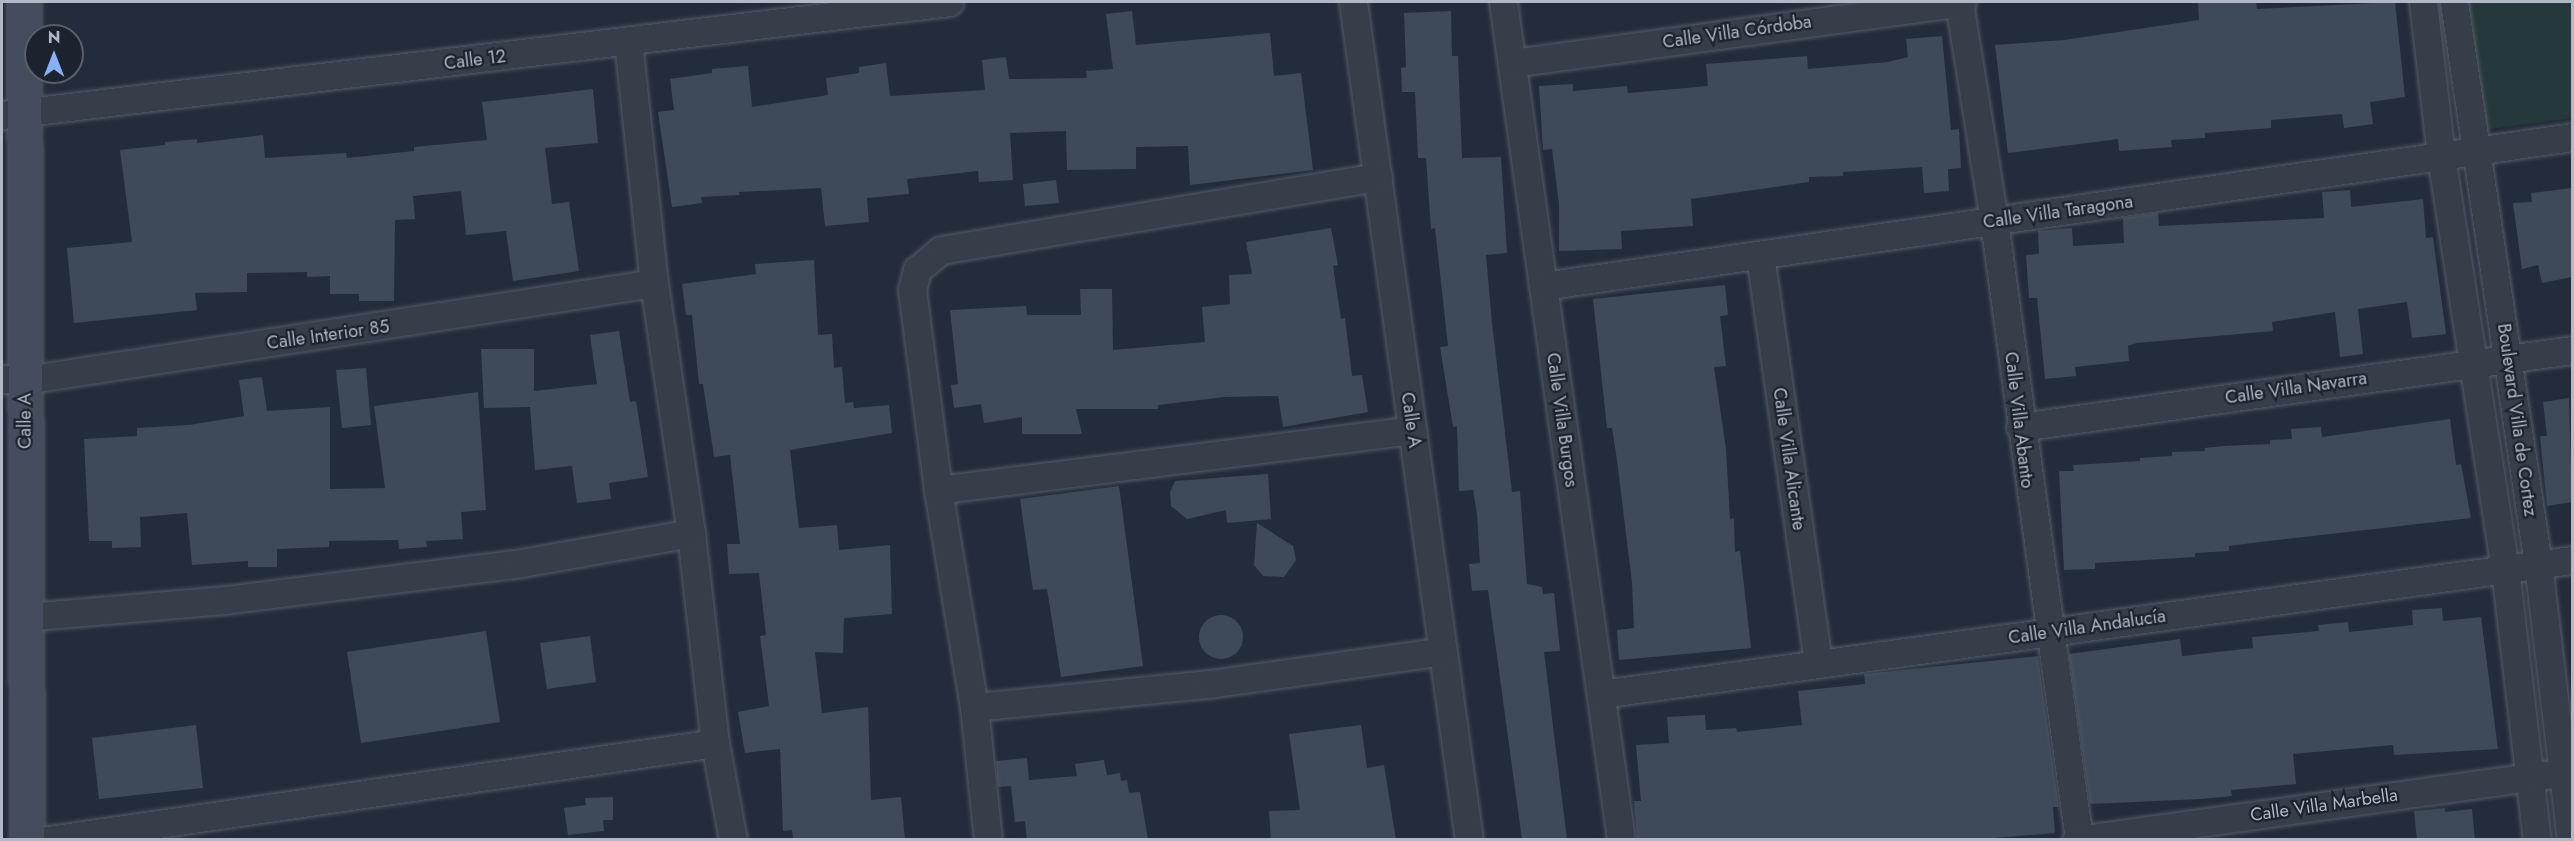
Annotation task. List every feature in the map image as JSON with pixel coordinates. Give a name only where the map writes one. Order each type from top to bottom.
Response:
[{"type":"street","name":"Calle A","points":[[24,2],[13,114],[13,379],[26,617],[27,840]]},
{"type":"street","name":"Calle 12","points":[[13,114],[949,2]]},
{"type":"street","name":"Calle A","points":[[1353,2],[1469,840]]},
{"type":"street","name":"Calle Villa Burgos","points":[[1503,2],[1621,840]]},
{"type":"street","name":"Calle Villa Córdoba","points":[[1512,63],[1960,2]]},
{"type":"street","name":"Calle Villa Abanto","points":[[1960,2],[1994,221],[2019,427],[2078,839]]},
{"type":"street","name":"Boulevard Villa de Cortez","points":[[2423,2],[2441,156],[2505,569],[2537,840]]},
{"type":"street","name":"Boulevard Villa de Cortez","points":[[2454,2],[2509,358],[2568,772],[2571,840]]},
{"type":"street","points":[[628,41],[654,283],[691,533],[715,743],[733,840]]},
{"type":"street","name":"Calle Villa Taragona","points":[[1544,286],[2572,137]]},
{"type":"street","points":[[988,840],[974,707],[938,490],[912,290],[917,270],[927,258],[941,250],[1378,177]]},
{"type":"street","name":"Calle Villa Alicante","points":[[1760,255],[1818,664]]},
{"type":"street","name":"Calle Interior 85","points":[[13,379],[654,283]]},
{"type":"street","name":"Calle Villa Navarra","points":[[2019,427],[2572,350]]},
{"type":"street","points":[[938,490],[1412,430]]},
{"type":"street","points":[[26,617],[225,600],[521,563],[691,533]]},
{"type":"street","name":"Calle Villa Andalucía","points":[[1601,694],[2572,560]]},
{"type":"street","points":[[974,707],[1209,684],[1443,651]]},
{"type":"street","points":[[48,840],[715,743]]},
{"type":"street","name":"Calle Villa Marbella","points":[[2078,839],[2568,772]]},
{"type":"shaded area","points":[[2466,2],[2572,2],[2572,118],[2482,130]]},
{"type":"building","points":[[2198,2],[2256,2],[2257,9],[2395,2],[2405,97],[2370,102],[2373,124],[2344,128],[2342,114],[2271,120],[2271,128],[2205,133],[2205,138],[2171,140],[2172,147],[2119,151],[2118,139],[2008,153],[1995,45],[2064,40],[2199,20]]},
{"type":"building","points":[[1132,11],[1136,45],[1270,33],[1274,76],[1301,73],[1313,170],[1190,185],[1188,146],[1136,147],[1136,169],[1067,170],[1066,131],[1010,133],[1013,180],[979,182],[978,171],[907,179],[909,194],[867,198],[869,222],[825,226],[821,188],[739,192],[740,195],[701,197],[702,203],[672,207],[658,112],[674,110],[670,79],[712,73],[712,69],[748,66],[752,107],[828,95],[826,78],[859,73],[859,67],[886,63],[890,96],[985,90],[982,60],[1006,57],[1009,79],[1087,78],[1086,71],[1113,69],[1106,14]]},
{"type":"building","points":[[1451,11],[1452,56],[1458,56],[1462,158],[1501,157],[1507,253],[1486,255],[1492,323],[1512,492],[1520,491],[1527,584],[1542,587],[1543,594],[1554,593],[1560,651],[1544,652],[1567,840],[1522,840],[1488,590],[1472,591],[1469,564],[1480,563],[1477,514],[1473,490],[1459,491],[1457,426],[1453,427],[1440,347],[1448,346],[1435,228],[1431,229],[1426,158],[1418,158],[1415,92],[1402,92],[1401,68],[1406,67],[1404,13]]},
{"type":"building","points":[[1942,36],[1951,130],[1959,129],[1961,168],[1948,169],[1949,191],[1924,193],[1922,167],[1843,172],[1843,176],[1809,177],[1809,182],[1691,199],[1693,226],[1621,231],[1622,249],[1559,251],[1559,204],[1552,149],[1543,150],[1539,86],[1573,84],[1573,91],[1627,86],[1628,93],[1708,86],[1706,64],[1807,56],[1808,69],[1888,62],[1908,57],[1906,39]]},
{"type":"building","points":[[593,89],[598,143],[545,148],[552,204],[569,202],[579,271],[513,281],[506,231],[466,235],[461,191],[413,196],[415,219],[395,220],[394,301],[359,301],[359,294],[330,294],[330,276],[307,277],[307,272],[247,273],[247,292],[195,293],[197,310],[74,323],[67,248],[132,242],[120,150],[165,145],[165,142],[197,139],[197,143],[263,135],[265,158],[346,153],[347,158],[414,151],[414,147],[487,140],[482,102]]},
{"type":"building","points":[[1056,180],[1059,203],[1025,206],[1023,184]]},
{"type":"building","points":[[2572,188],[2572,277],[2542,283],[2538,265],[2522,269],[2513,203],[2532,202],[2531,193]]},
{"type":"building","points":[[2350,190],[2351,207],[2423,199],[2426,238],[2433,237],[2446,334],[2412,338],[2407,302],[2358,309],[2363,354],[2340,357],[2335,312],[2272,322],[2273,331],[2137,343],[2128,346],[2129,361],[2075,367],[2076,376],[2045,379],[2037,298],[2029,298],[2026,255],[2039,254],[2038,231],[2072,228],[2073,246],[2124,243],[2123,218],[2158,213],[2159,226],[2324,218],[2322,192]]},
{"type":"building","points":[[1331,228],[1338,265],[1333,266],[1341,319],[1345,318],[1352,376],[1362,375],[1368,412],[1283,427],[1278,396],[1224,397],[1158,405],[1158,409],[1076,409],[1082,434],[1022,434],[1022,417],[984,423],[981,404],[954,408],[951,385],[958,384],[950,310],[1026,306],[1027,315],[1081,315],[1080,289],[1112,289],[1113,350],[1205,342],[1202,307],[1230,304],[1229,275],[1252,274],[1246,242]]},
{"type":"building","points":[[814,260],[818,335],[832,334],[834,368],[842,367],[845,403],[853,402],[854,408],[889,405],[892,433],[790,450],[799,528],[837,525],[839,550],[890,545],[892,614],[844,618],[843,653],[815,652],[822,713],[868,707],[871,800],[901,797],[905,840],[793,840],[792,830],[783,831],[780,749],[745,753],[738,712],[769,706],[760,636],[766,635],[759,573],[729,574],[727,544],[740,544],[730,455],[714,457],[703,384],[699,384],[692,315],[686,315],[682,284],[756,274],[755,264]]},
{"type":"building","points":[[1725,285],[1728,315],[1720,316],[1726,366],[1714,367],[1726,449],[1730,519],[1734,518],[1735,552],[1740,551],[1751,648],[1619,660],[1617,630],[1634,628],[1632,583],[1612,428],[1607,428],[1593,299]]},
{"type":"building","points":[[619,331],[630,402],[636,401],[648,477],[609,483],[611,499],[577,503],[572,466],[535,470],[530,407],[484,408],[481,349],[534,349],[534,391],[597,384],[590,335]]},
{"type":"building","points":[[366,368],[371,425],[342,428],[336,370]]},
{"type":"building","points":[[262,377],[267,411],[330,407],[330,489],[385,488],[374,406],[478,392],[486,510],[461,512],[463,539],[426,541],[427,547],[399,549],[398,540],[329,541],[329,547],[277,549],[277,567],[248,567],[248,561],[192,565],[187,513],[140,517],[141,547],[112,548],[112,541],[89,541],[84,439],[137,436],[137,428],[189,425],[244,416],[239,380]]},
{"type":"building","points":[[2569,398],[2572,502],[2547,506],[2540,436],[2547,436],[2543,402]]},
{"type":"building","points":[[2450,419],[2456,465],[2461,464],[2471,518],[2229,546],[2229,551],[2195,553],[2195,557],[2095,563],[2095,569],[2064,570],[2059,471],[2074,471],[2073,465],[2140,461],[2140,458],[2172,456],[2172,452],[2205,451],[2205,448],[2223,446],[2270,444],[2270,440],[2292,439],[2291,429],[2321,427],[2322,437]]},
{"type":"building","points":[[1268,474],[1271,519],[1227,523],[1226,510],[1187,519],[1171,506],[1170,492],[1175,481]]},
{"type":"building","points":[[1119,486],[1143,666],[1061,677],[1047,589],[1033,590],[1020,499]]},
{"type":"building","points":[[1257,523],[1293,546],[1296,560],[1284,577],[1263,576],[1254,565]]},
{"type":"building","points":[[2442,608],[2443,621],[2481,617],[2498,749],[2394,755],[2393,745],[2293,754],[2296,784],[2231,790],[2232,796],[2090,804],[2069,654],[2180,639],[2182,656],[2253,648],[2252,637],[2319,631],[2318,625],[2348,622],[2349,632],[2413,625],[2412,610]]},
{"type":"building","points":[[1221,615],[1236,622],[1243,637],[1236,652],[1221,659],[1206,652],[1199,637],[1206,622]]},
{"type":"building","points":[[486,631],[500,722],[361,743],[347,652]]},
{"type":"building","points":[[590,636],[596,682],[547,689],[540,643]]},
{"type":"building","points":[[2038,656],[2059,807],[2053,807],[2055,833],[1970,840],[1637,840],[1634,801],[1641,801],[1636,745],[1669,743],[1667,717],[1705,715],[1706,730],[1736,728],[1737,732],[1802,725],[1798,691],[1865,684],[1864,674]]},
{"type":"building","points":[[196,725],[203,788],[99,799],[92,738]]},
{"type":"building","points":[[1361,725],[1367,768],[1384,765],[1396,840],[1271,840],[1269,811],[1300,810],[1289,734]]},
{"type":"building","points":[[1027,758],[1029,780],[1077,776],[1075,764],[1104,760],[1107,775],[1120,773],[1121,781],[1127,780],[1129,793],[1140,792],[1148,840],[1027,840],[1025,821],[1015,822],[1011,786],[998,787],[996,761]]},
{"type":"building","points":[[613,797],[613,820],[603,820],[604,831],[568,835],[564,808],[586,805],[585,798]]},
{"type":"building","points":[[2445,808],[2445,812],[2472,809],[2475,840],[2417,840],[2414,811]]}]
